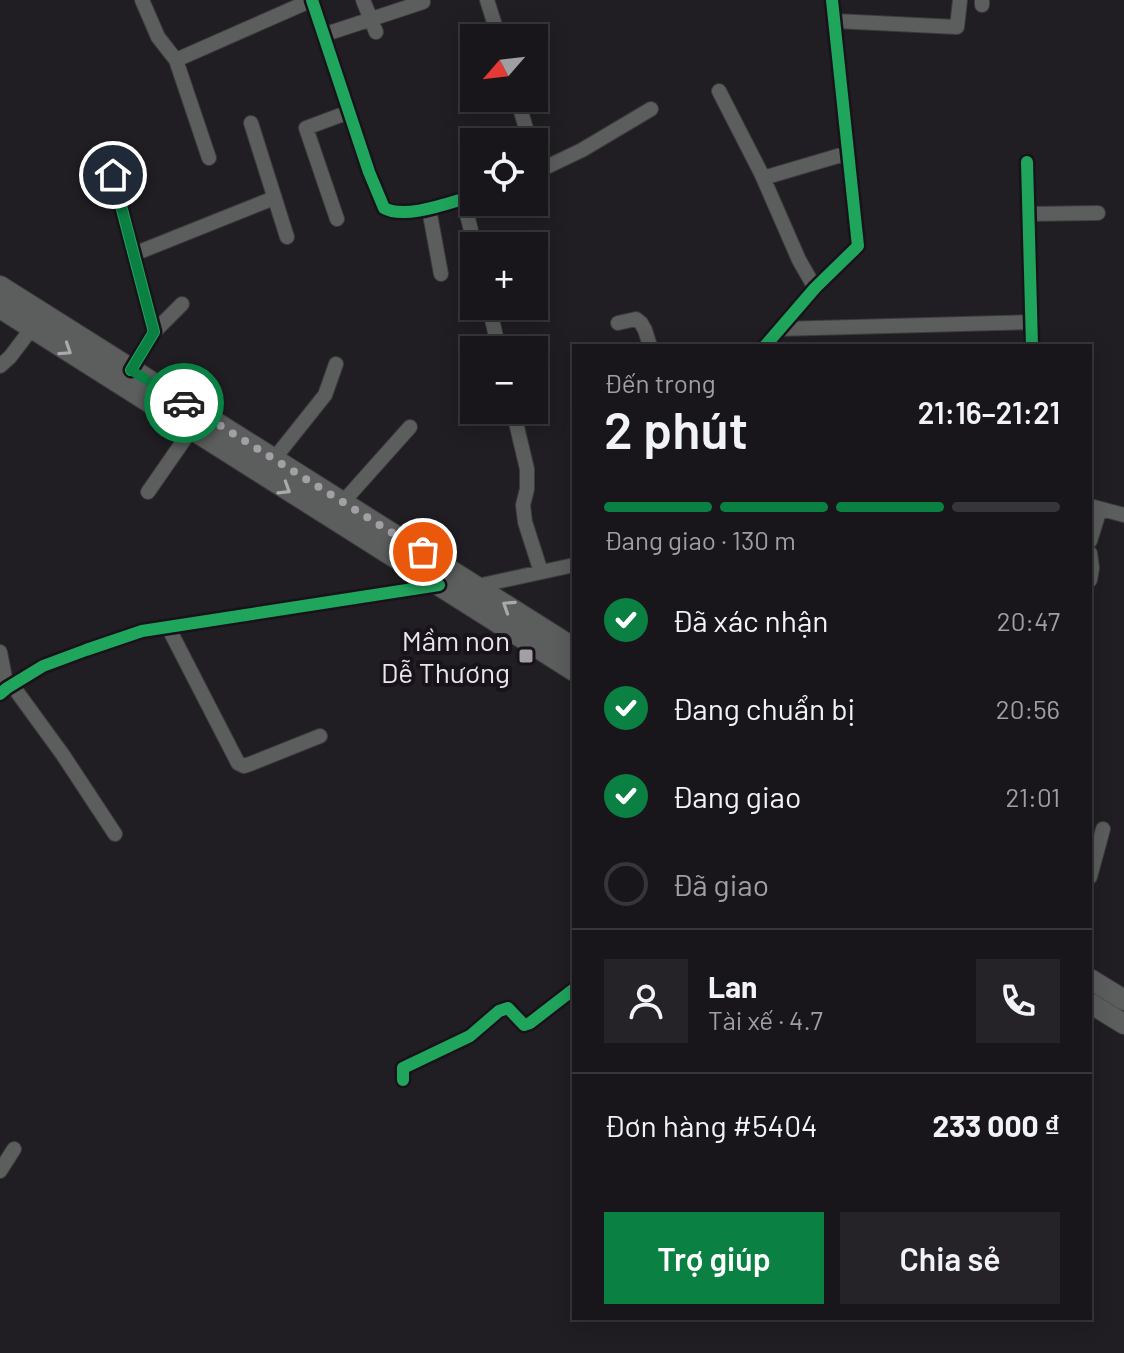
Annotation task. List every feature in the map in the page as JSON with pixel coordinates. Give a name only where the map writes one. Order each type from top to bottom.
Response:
[{"type":"main road","points":[[0,286],[572,647]]},
{"type":"main road","points":[[0,308],[572,670]]},
{"type":"main road","points":[[1092,980],[1124,1000]]},
{"type":"main road","points":[[1092,1004],[1124,1024]]},
{"type":"street","points":[[142,0],[158,37],[176,60],[209,158]]},
{"type":"street","points":[[176,60],[312,0],[384,208],[389,211],[429,209],[460,200]]},
{"type":"street","points":[[363,0],[373,26]]},
{"type":"street","points":[[487,0],[495,24]]},
{"type":"street","points":[[767,344],[815,288],[858,246],[832,0]]},
{"type":"street","points":[[835,21],[957,27],[960,0]]},
{"type":"street","points":[[323,35],[373,26],[423,2]]},
{"type":"street","points":[[719,91],[815,288]]},
{"type":"street","points":[[548,167],[651,109]]},
{"type":"street","points":[[337,219],[306,128],[349,112]]},
{"type":"street","points":[[251,123],[287,237]]},
{"type":"street","points":[[763,178],[848,153]]},
{"type":"street","points":[[1027,162],[1032,344]]},
{"type":"street","points":[[113,175],[154,332]]},
{"type":"street","points":[[134,254],[274,198]]},
{"type":"street","points":[[429,209],[441,274]]},
{"type":"street","points":[[1028,214],[1098,213]]},
{"type":"street","points":[[131,370],[154,332],[182,304]]},
{"type":"street","points":[[618,323],[636,319],[645,330],[649,344]]},
{"type":"street","points":[[779,329],[1032,322]]},
{"type":"street","points":[[0,366],[32,328]]},
{"type":"street","points":[[274,459],[325,395],[336,364]]},
{"type":"street","points":[[516,424],[527,469],[523,505],[525,522],[541,572]]},
{"type":"street","points":[[343,502],[410,427]]},
{"type":"street","points":[[148,492],[191,430]]},
{"type":"street","points":[[1092,527],[1095,507],[1124,515]]},
{"type":"street","points":[[477,586],[572,565]]},
{"type":"street","points":[[6,689],[43,666],[142,631],[439,585]]},
{"type":"street","points":[[168,627],[238,763],[244,766],[320,736]]},
{"type":"street","points":[[0,652],[6,689],[63,755],[115,834]]},
{"type":"street","points":[[1092,868],[1103,829]]},
{"type":"street","points":[[403,1080],[403,1068],[470,1036],[499,1011],[508,1008],[524,1025],[572,991]]},
{"type":"street","points":[[0,1171],[14,1149]]},
{"type":"cycle path","points":[[312,0],[384,208],[412,212],[460,200]]},
{"type":"cycle path","points":[[767,344],[815,288],[858,246],[832,0]]},
{"type":"cycle path","points":[[1027,162],[1032,344]]},
{"type":"cycle path","points":[[113,175],[154,332],[131,370]]},
{"type":"cycle path","points":[[0,694],[43,666],[142,631],[439,585]]},
{"type":"cycle path","points":[[403,1080],[403,1068],[470,1036],[499,1011],[508,1008],[524,1025],[572,991]]},
{"type":"way so far","points":[[184,403],[423,552]]},
{"type":"place","name":"Mầm non Dễ Thương","points":[[526,656]]},
{"type":"route","points":[[113,175],[154,332],[131,370],[184,403]]}]
